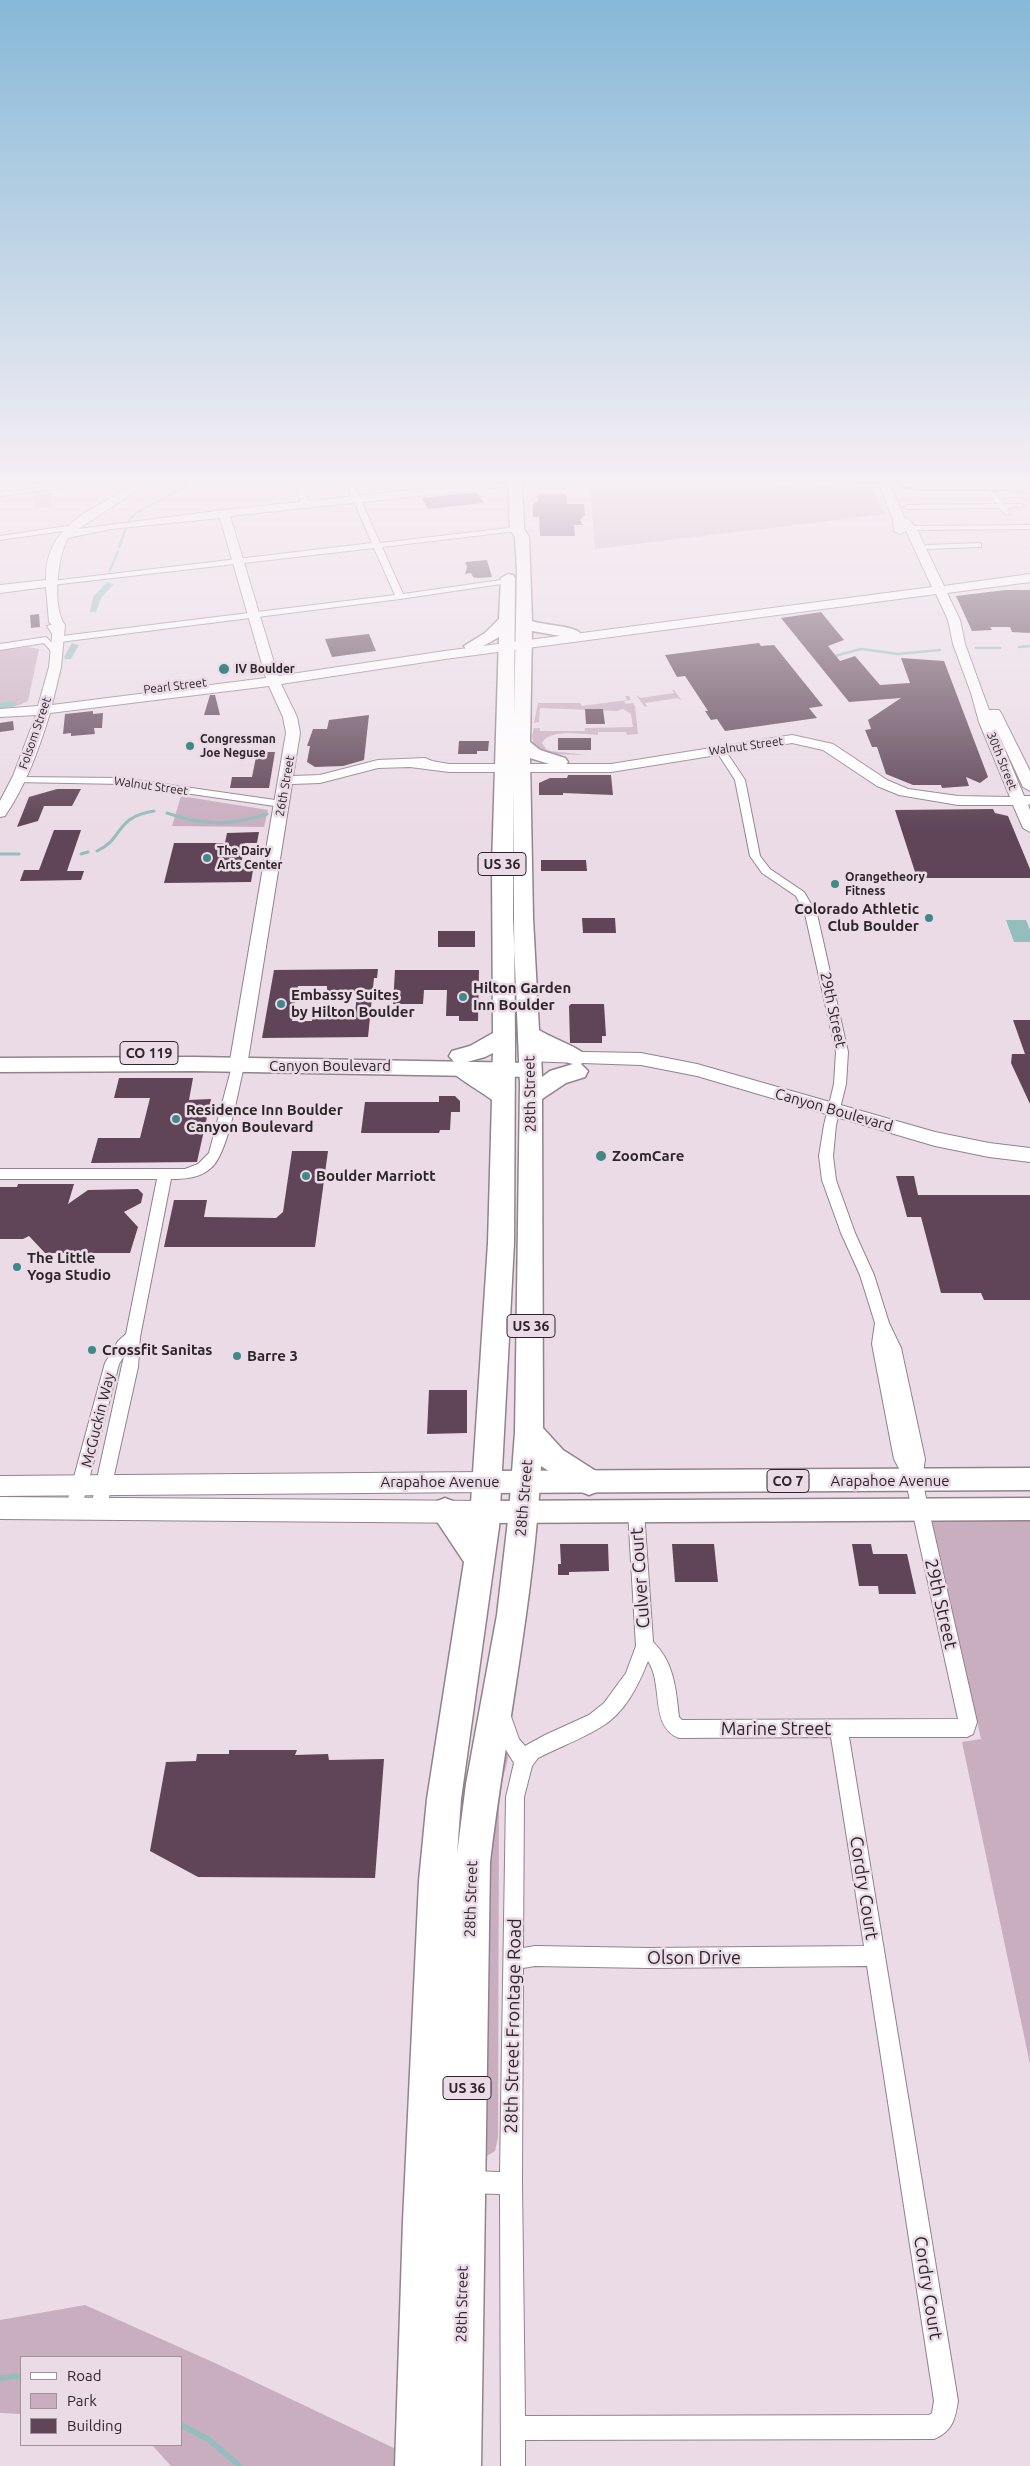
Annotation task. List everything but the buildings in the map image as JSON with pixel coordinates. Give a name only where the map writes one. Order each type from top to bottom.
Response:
[{"type":"highway","name":"28th Street","points":[[479,1561],[485,1512],[502,1231],[502,1096],[513,765],[506,651],[508,598]]},
{"type":"highway","name":"28th Street","points":[[459,2466],[472,1862],[483,1784],[512,1616],[524,1512],[529,1432],[531,1096],[523,918],[522,789],[513,765],[521,744],[523,598]]},
{"type":"highway","points":[[471,649],[491,636],[507,620]]},
{"type":"highway","points":[[524,642],[543,630],[572,633]]},
{"type":"highway","points":[[524,642],[549,642]]},
{"type":"highway","points":[[471,649],[506,651]]},
{"type":"highway","points":[[521,744],[534,754],[557,765]]},
{"type":"highway","points":[[522,789],[536,776],[557,765]]},
{"type":"highway","points":[[529,1034],[577,1064],[531,1096]]},
{"type":"highway","name":"CO 119","points":[[460,1062],[477,1052],[504,1054]]},
{"type":"highway","points":[[460,1062],[502,1096]]},
{"type":"highway","points":[[529,1432],[553,1458],[590,1482]]},
{"type":"highway","points":[[445,1511],[467,1538],[479,1561]]},
{"type":"highway","name":"US 36","points":[[417,2466],[426,2143],[440,1836],[479,1561]]},
{"type":"main road","name":"Folsom Street","points":[[0,797],[39,707],[46,646],[59,631],[54,598]]},
{"type":"main road","name":"26th Street","points":[[239,1059],[287,780],[293,729],[272,677],[248,598]]},
{"type":"main road","points":[[572,633],[847,598]]},
{"type":"main road","points":[[549,642],[871,598]]},
{"type":"main road","points":[[911,598],[934,609]]},
{"type":"main road","name":"30th Street","points":[[934,598],[934,609],[959,644]]},
{"type":"main road","name":"30th Street","points":[[941,598],[954,620],[959,644],[978,693],[986,722],[1008,776],[1024,799],[1028,824]]},
{"type":"main road","name":"Pearl Street","points":[[39,707],[133,698],[389,658],[471,649],[506,651],[524,642]]},
{"type":"main road","name":"Pearl Street","points":[[3,712],[184,685],[326,673],[471,649]]},
{"type":"main road","points":[[326,673],[385,661],[389,658]]},
{"type":"main road","points":[[133,698],[143,693],[184,685]]},
{"type":"main road","name":"30th Street","points":[[978,693],[997,717],[1030,787]]},
{"type":"main road","name":"Walnut Street","points":[[287,780],[320,779],[378,764],[412,763],[437,768],[513,765],[612,768],[623,764],[781,740],[806,740],[835,750],[872,777],[891,788],[914,794],[944,797],[1024,799]]},
{"type":"main road","points":[[981,798],[998,788],[1008,776]]},
{"type":"main road","name":"Folsom Street","points":[[0,813],[7,804],[8,780]]},
{"type":"main road","points":[[981,798],[1007,809],[1028,824]]},
{"type":"main road","name":"Canyon Boulevard","points":[[0,1053],[460,1062],[504,1054],[530,1064],[577,1064],[642,1071],[659,1063],[697,1070],[834,1111],[953,1143],[1030,1155]]},
{"type":"main road","name":"Canyon Boulevard","points":[[0,1065],[239,1059]]},
{"type":"main road","name":"Canyon Boulevard","points":[[1010,1152],[1030,1149]]},
{"type":"main road","name":"Arapahoe Avenue","points":[[0,1486],[1030,1479]]},
{"type":"main road","name":"Arapahoe Avenue","points":[[0,1508],[98,1511],[485,1512],[1030,1509]]},
{"type":"street","points":[[59,631],[84,636],[391,598]]},
{"type":"street","points":[[0,647],[22,644],[46,646]]},
{"type":"street","name":"29th Street","points":[[720,749],[740,780],[755,856],[766,871],[800,894],[811,914],[842,1052],[840,1084],[826,1156],[829,1180],[844,1225],[867,1275],[882,1323],[879,1344],[902,1459],[914,1480],[968,1722],[967,1728]]},
{"type":"street","name":"Walnut Street","points":[[8,780],[122,781],[282,804]]},
{"type":"street","points":[[0,1174],[166,1174],[198,1171],[209,1165],[215,1154],[239,1059]]},
{"type":"street","name":"McGuckin Way","points":[[98,1511],[131,1367],[133,1337],[166,1174]]},
{"type":"street","name":"McGuckin Way","points":[[73,1510],[112,1363],[120,1350],[133,1337]]},
{"type":"street","name":"Culver Court","points":[[636,1511],[645,1646]]},
{"type":"street","points":[[498,1701],[512,1744],[524,1761],[532,1752],[551,1741],[596,1721],[610,1709],[632,1679],[645,1646]]},
{"type":"street","name":"Marine Street","points":[[645,1646],[656,1656],[662,1667],[670,1721],[679,1728],[967,1728]]},
{"type":"street","name":"Cordry Court","points":[[513,2428],[934,2427],[943,2419],[946,2400],[839,1729]]},
{"type":"street","name":"28th Street Frontage Road","points":[[513,2466],[511,2183],[515,1797],[524,1761]]},
{"type":"street","name":"Olson Drive","points":[[514,1960],[534,1956],[648,1958],[875,1956]]},
{"type":"street","points":[[426,2143],[446,2151],[454,2175],[465,2182],[511,2183]]},
{"type":"green space","points":[[28,647],[39,649],[28,701],[19,705],[0,708],[0,650]]},
{"type":"green space","points":[[672,690],[682,701],[678,698],[645,703],[647,706],[645,707],[636,695],[641,698],[674,693]]},
{"type":"green space","points":[[625,696],[629,696],[631,700],[624,701],[626,704],[633,703],[635,706],[638,734],[627,735],[626,732],[598,732],[598,735],[559,734],[546,738],[542,743],[550,751],[587,755],[551,754],[534,747],[532,736],[534,728],[540,728],[540,731],[585,731],[585,728],[633,727],[631,714],[623,709],[617,711],[540,708],[539,722],[534,723],[538,703],[580,703],[582,706],[627,700]]},
{"type":"green space","points":[[181,796],[268,810],[264,827],[172,826]]},
{"type":"green space","points":[[932,1521],[1030,1521],[1030,2064],[962,1742],[981,1739]]},
{"type":"green space","points":[[501,1730],[509,1754],[499,1795],[498,2137],[495,2151],[485,2157],[479,1891]]},
{"type":"green space","points":[[85,2305],[215,2363],[417,2459],[442,2466],[171,2466],[153,2446],[182,2446],[182,2356],[20,2356],[20,2414],[0,2413],[0,2320]]},
{"type":"shaded area","points":[[1006,920],[1026,920],[1030,930],[1030,942],[1014,942]]},
{"type":"waterway","points":[[93,610],[97,598]]},
{"type":"waterway","points":[[68,657],[75,645]]},
{"type":"waterway","points":[[1019,647],[1030,646]]},
{"type":"waterway","points":[[976,648],[1000,648]]},
{"type":"waterway","points":[[831,657],[861,649],[898,654],[940,650]]},
{"type":"waterway","points":[[0,706],[13,704]]},
{"type":"waterway","points":[[97,851],[112,841],[132,818],[154,811]]},
{"type":"waterway","points":[[167,813],[193,820],[217,823],[240,821],[267,814]]},
{"type":"waterway","points":[[81,854],[88,852]]},
{"type":"waterway","points":[[0,854],[19,854]]},
{"type":"waterway","points":[[0,2378],[20,2376]]},
{"type":"waterway","points":[[182,2426],[208,2439],[240,2466]]},
{"type":"place","name":"IV Boulder","points":[[224,669]]},
{"type":"place","name":"Congressman Joe Neguse","points":[[190,746]]},
{"type":"place","name":"The Dairy Arts Center","points":[[207,858]]},
{"type":"place","name":"Orangetheory Fitness","points":[[835,884]]},
{"type":"place","name":"Colorado Athletic Club Boulder","points":[[929,918]]},
{"type":"place","name":"Hilton Garden Inn Boulder","points":[[463,997]]},
{"type":"place","name":"Embassy Suites by Hilton Boulder","points":[[281,1004]]},
{"type":"place","name":"Residence Inn Boulder Canyon Boulevard","points":[[176,1119]]},
{"type":"place","name":"ZoomCare","points":[[601,1156]]},
{"type":"place","name":"Boulder Marriott","points":[[306,1176]]},
{"type":"place","name":"The Little Yoga Studio","points":[[17,1267]]},
{"type":"place","name":"Crossfit Sanitas","points":[[92,1350]]},
{"type":"place","name":"Barre 3","points":[[237,1356]]}]
